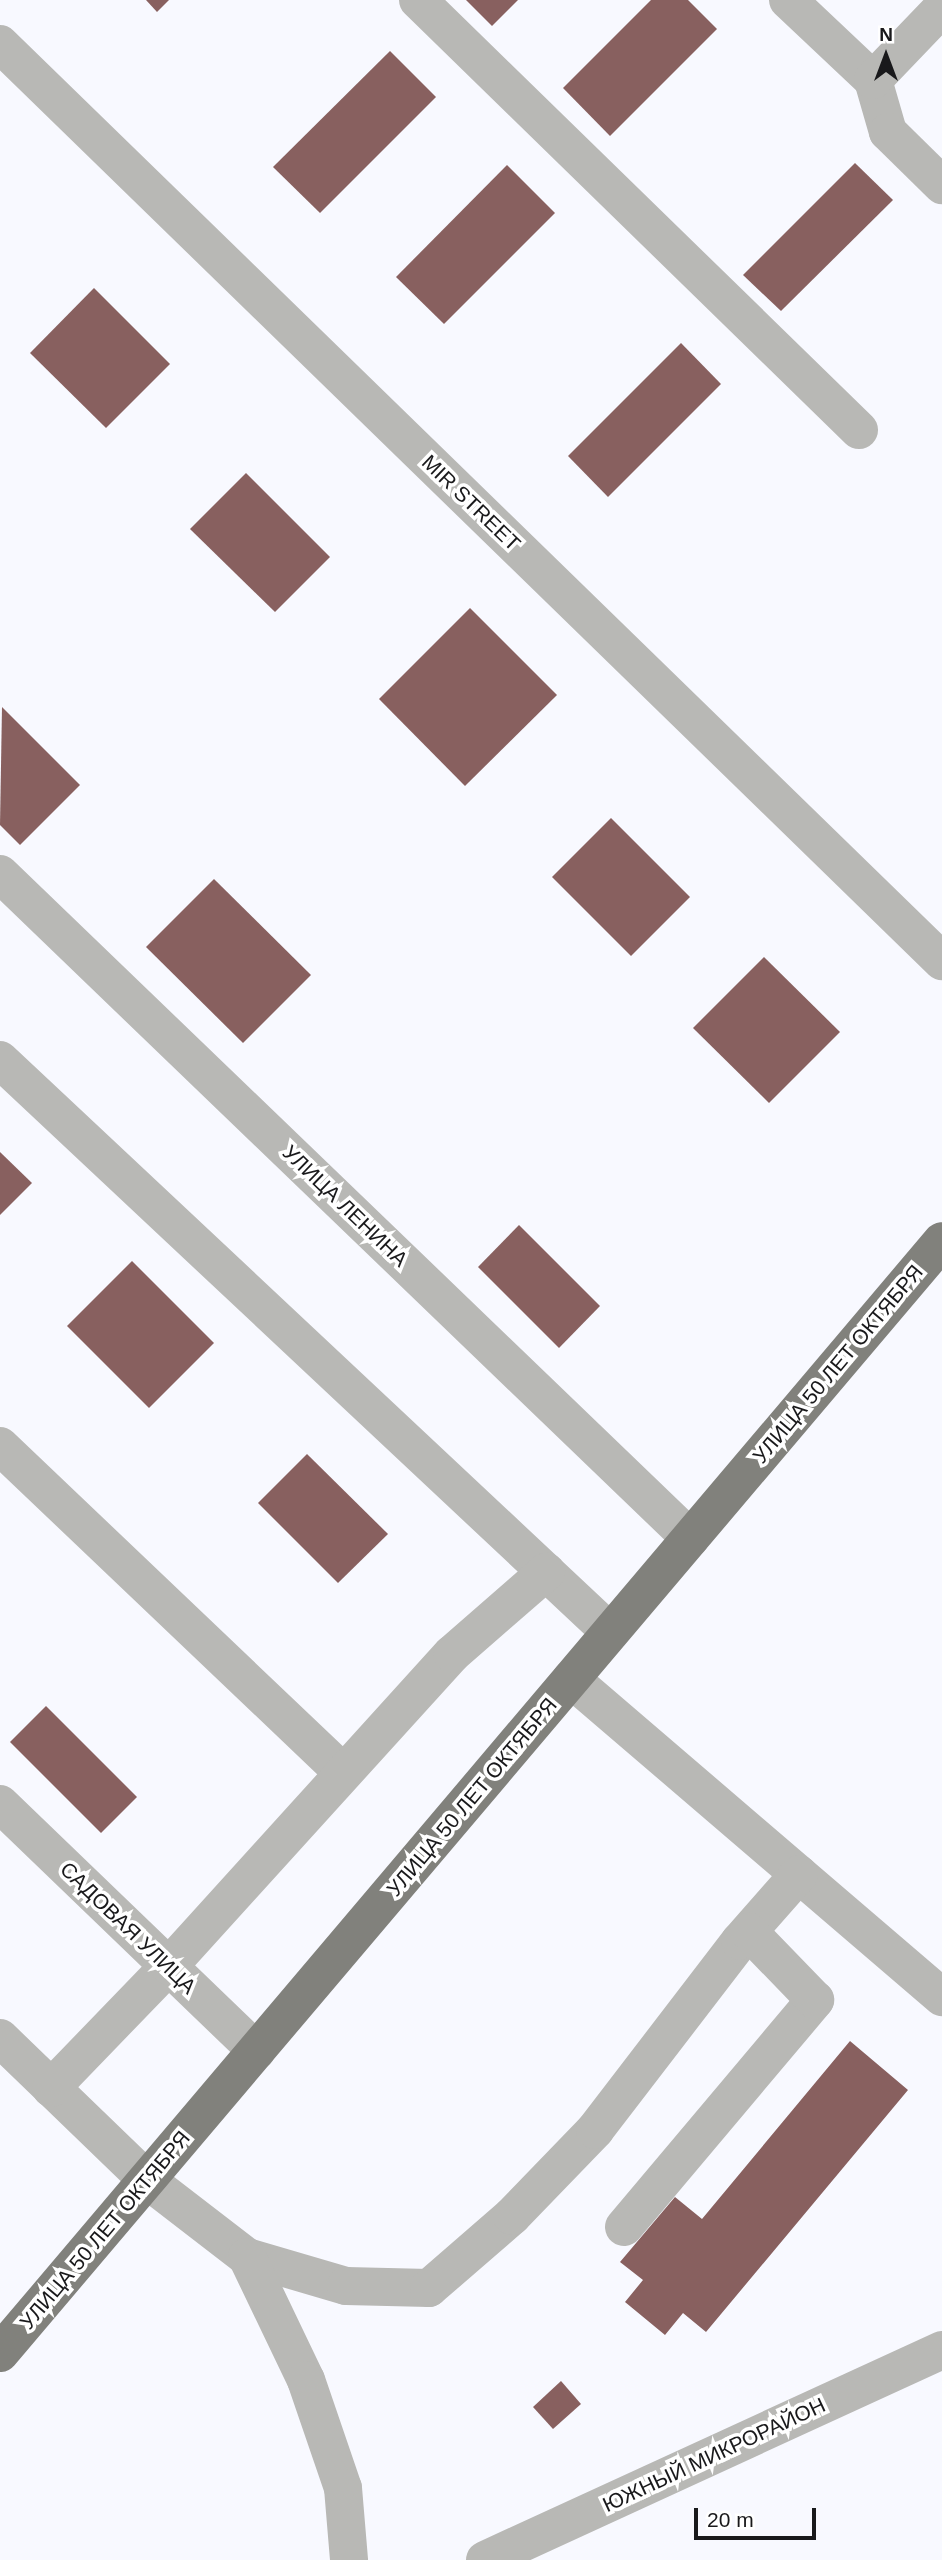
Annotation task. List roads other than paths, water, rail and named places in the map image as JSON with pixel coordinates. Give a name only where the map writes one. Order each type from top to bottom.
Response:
[{"type":"main road","name":"УЛИЦА 50 ЛЕТ ОКТЯБРЯ","points":[[0,2353],[942,1241]]},
{"type":"street","points":[[418,0],[859,430]]},
{"type":"street","points":[[788,0],[873,80],[888,132],[942,185]]},
{"type":"street","points":[[873,80],[942,8]]},
{"type":"street","name":"MIR STREET","points":[[0,44],[942,961]]},
{"type":"street","name":"УЛИЦА ЛЕНИНА","points":[[0,874],[691,1538]]},
{"type":"street","points":[[0,1060],[610,1632]]},
{"type":"street","points":[[0,1446],[343,1773]]},
{"type":"street","points":[[51,2088],[169,1966],[452,1654],[546,1573]]},
{"type":"street","points":[[571,1679],[942,1997]]},
{"type":"street","name":"САДОВАЯ УЛИЦА","points":[[0,1804],[257,2052]]},
{"type":"street","points":[[0,2038],[147,2180],[247,2257],[346,2286],[429,2288],[512,2216],[595,2130],[749,1931],[799,1874]]},
{"type":"street","points":[[624,2227],[815,2000],[749,1931]]},
{"type":"street","points":[[247,2257],[306,2380],[343,2487],[349,2560]]},
{"type":"street","name":"ЮЖНЫЙ МИКРОРАЙОН","points":[[485,2560],[942,2350]]}]
